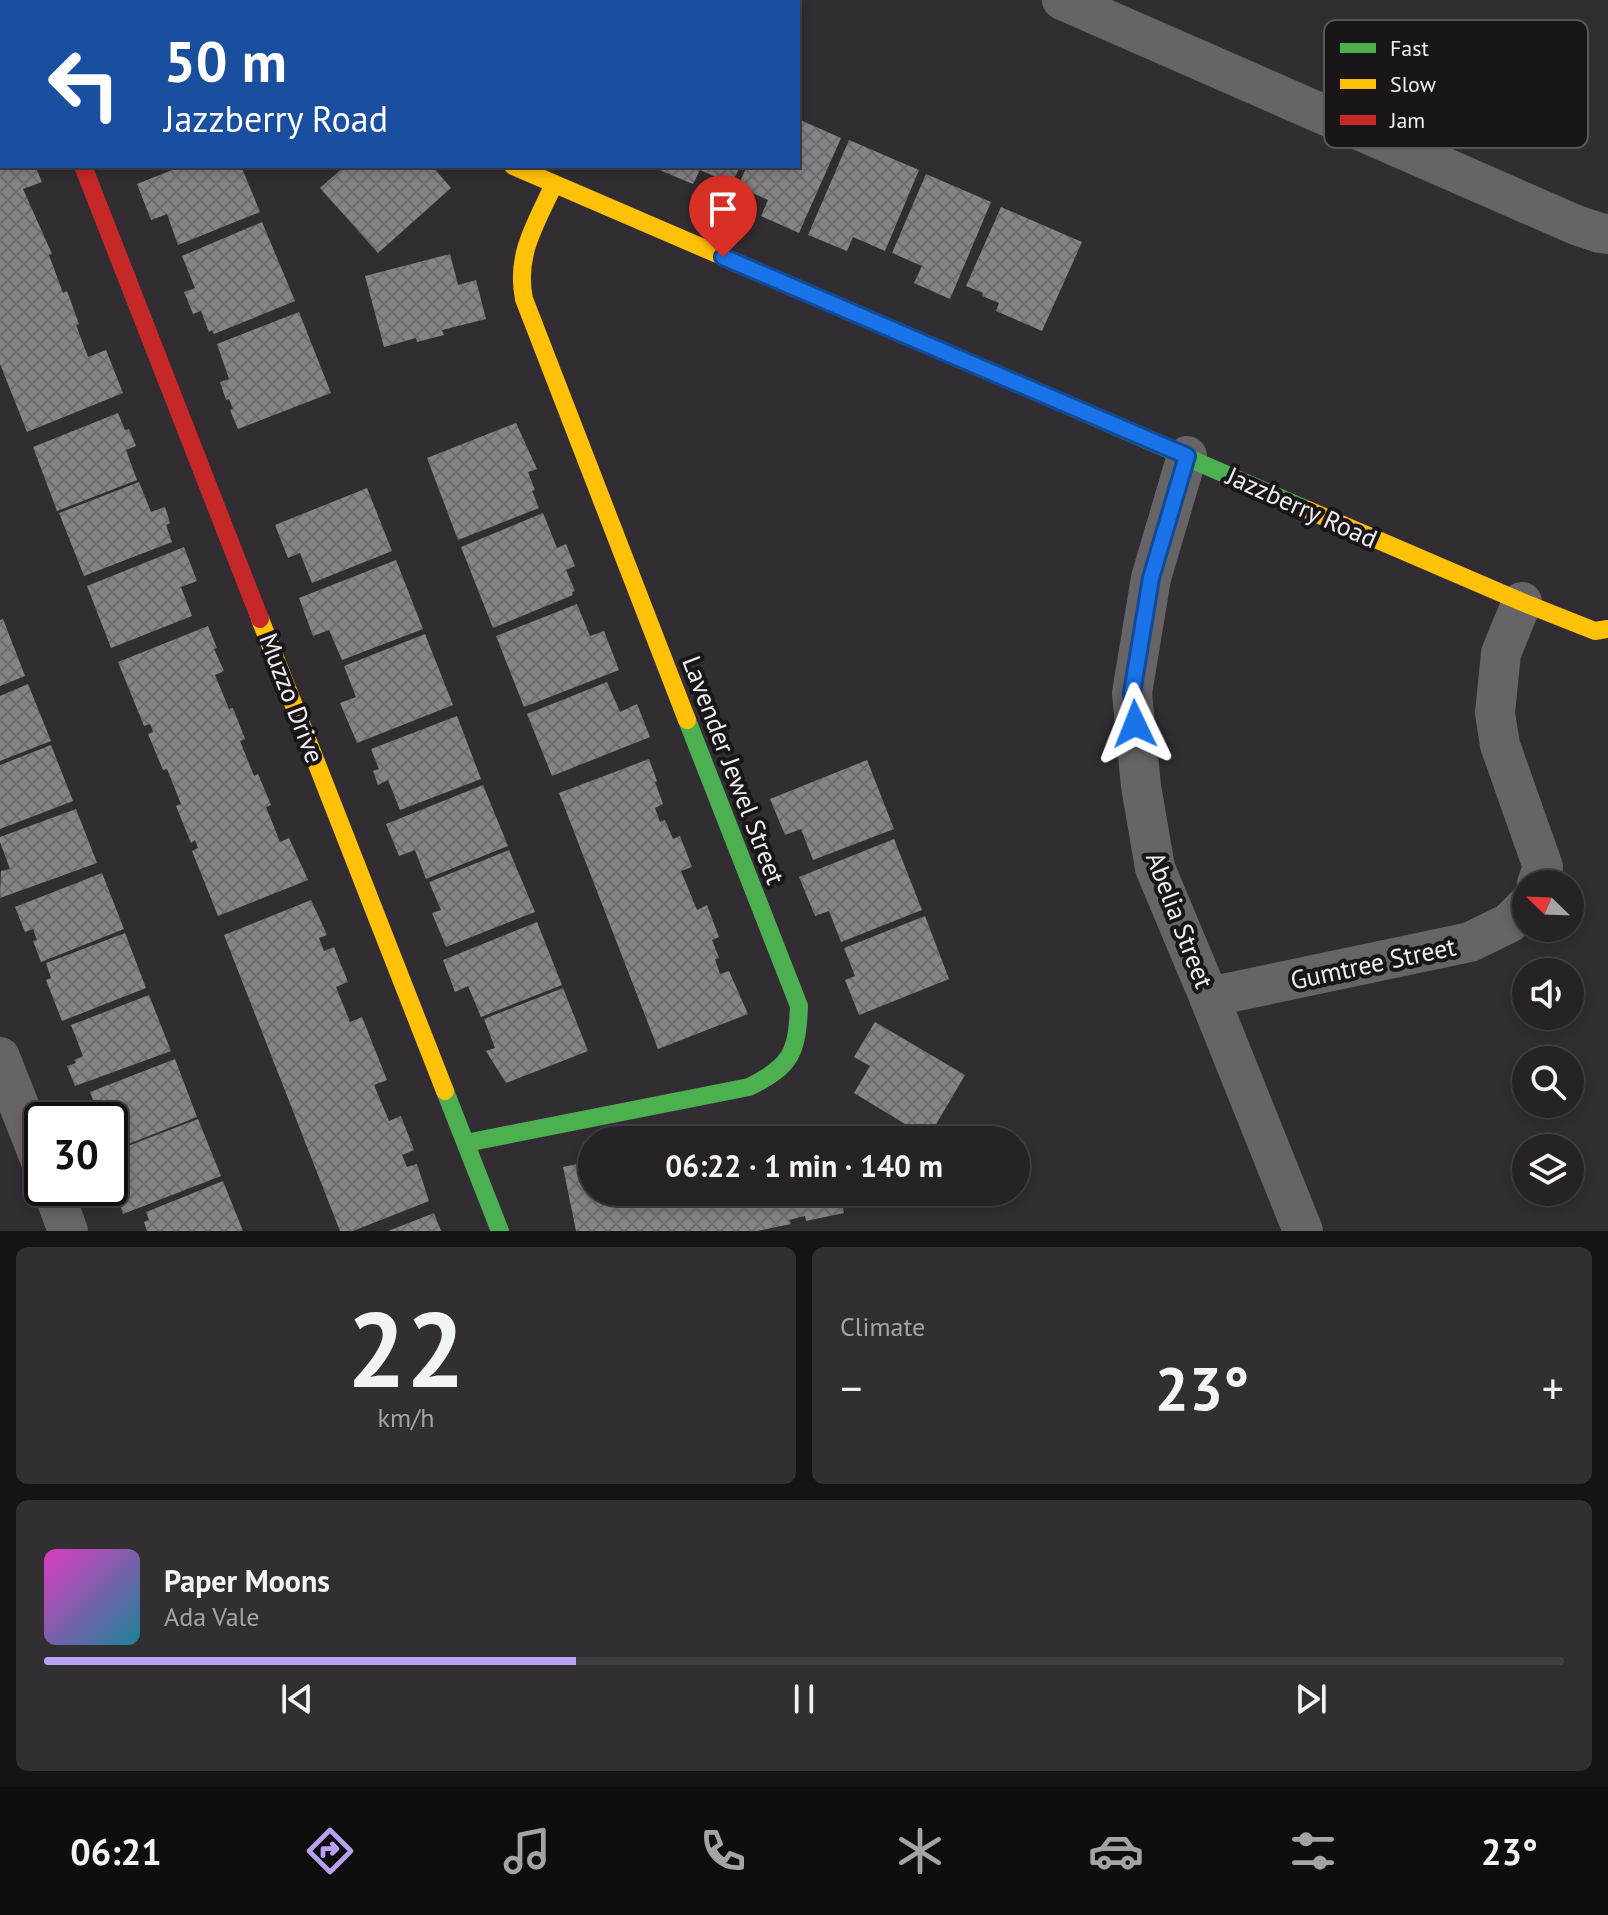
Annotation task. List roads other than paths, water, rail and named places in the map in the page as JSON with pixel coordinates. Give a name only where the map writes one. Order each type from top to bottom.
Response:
[{"type":"street","points":[[1062,0],[1324,115]]},
{"type":"street","points":[[1400,148],[1576,225],[1608,234]]},
{"type":"street","name":"Muzzo Drive","points":[[84,168],[500,1231]]},
{"type":"street","name":"Jazzberry Road","points":[[518,168],[1522,602],[1595,631],[1608,629]]},
{"type":"street","name":"Lavender Jewel Street","points":[[466,1143],[749,1087],[770,1078],[790,1060],[799,1035],[799,1006],[527,310],[521,288],[521,265],[554,184]]},
{"type":"street","name":"Abelia Street","points":[[1187,456],[1151,578],[1132,693],[1141,786],[1155,868],[1303,1231]]},
{"type":"street","points":[[1522,602],[1501,653],[1495,713],[1500,745],[1542,870]]},
{"type":"street","name":"Gumtree Street","points":[[1209,997],[1470,942],[1512,920]]},
{"type":"street","points":[[0,1057],[24,1148]]},
{"type":"street","points":[[59,1206],[68,1231]]}]
